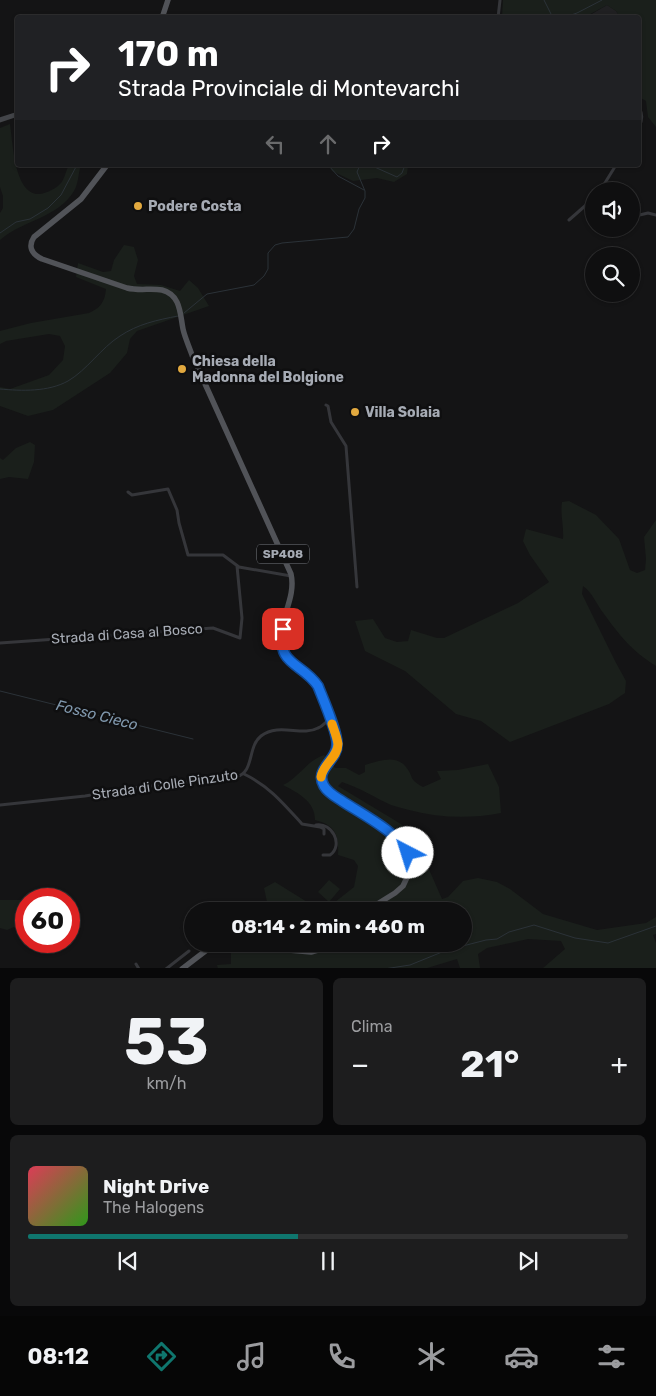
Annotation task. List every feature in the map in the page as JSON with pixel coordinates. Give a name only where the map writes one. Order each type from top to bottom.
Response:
[{"type":"main road","points":[[163,15],[168,0]]},
{"type":"main road","name":"SP408","points":[[105,167],[81,199],[33,238],[31,244],[32,252],[42,259],[130,289],[166,291],[176,300],[180,308],[184,331],[200,373],[292,576],[293,588],[281,637],[282,650],[289,661],[315,682],[330,718],[338,745],[335,754],[322,772],[324,786],[335,796],[400,840],[410,861],[408,876],[402,888],[380,902]]},
{"type":"main road","points":[[182,968],[204,952]]},
{"type":"street","points":[[498,15],[500,0]]},
{"type":"street","points":[[0,120],[15,115]]},
{"type":"street","points":[[606,182],[615,167]]},
{"type":"street","points":[[569,220],[585,206]]},
{"type":"street","points":[[640,215],[648,213],[656,215]]},
{"type":"street","points":[[326,405],[328,406],[331,422],[346,446],[356,587]]},
{"type":"street","points":[[128,492],[132,495],[168,489],[177,510],[188,555],[223,555],[237,566],[292,576]]},
{"type":"street","name":"Strada di Casa al Bosco","points":[[0,643],[213,628],[240,638],[242,618],[237,566]]},
{"type":"street","name":"Strada di Colle Pinzuto","points":[[0,805],[236,777],[244,774],[256,742],[262,735],[282,729],[314,730],[330,718]]},
{"type":"street","points":[[244,774],[262,784],[280,799],[302,824],[322,828],[324,834]]},
{"type":"street","points":[[310,825],[320,824],[332,831],[335,837],[335,850],[330,855],[323,856]]},
{"type":"street","points":[[166,968],[188,952]]},
{"type":"street","points":[[136,964],[139,968]]},
{"type":"shaded area","points":[[503,0],[656,0],[656,127],[648,117],[646,101],[641,98],[641,15],[619,15],[607,5],[589,15],[502,15]]},
{"type":"shaded area","points":[[607,5],[619,15],[590,15]]},
{"type":"shaded area","points":[[10,124],[15,167],[25,186],[31,192],[40,194],[52,190],[64,179],[68,167],[81,167],[76,188],[67,200],[50,213],[9,233],[0,240],[0,213],[3,208],[3,196],[0,187],[0,128]]},
{"type":"shaded area","points":[[330,167],[408,167],[407,174],[394,182],[377,178],[353,181],[332,171]]},
{"type":"shaded area","points":[[124,245],[134,247],[138,260],[134,276],[137,284],[161,285],[180,291],[189,280],[198,288],[209,306],[137,331],[130,339],[127,353],[110,373],[53,410],[28,416],[0,406],[0,387],[10,389],[49,375],[63,360],[65,346],[60,336],[49,334],[6,341],[0,344],[0,331],[31,323],[89,313],[96,309],[103,301],[106,289],[76,277],[78,263],[103,272],[111,271],[114,260]]},
{"type":"shaded area","points":[[30,442],[35,445],[34,462],[28,479],[9,477],[0,479],[0,458],[3,460],[16,448]]},
{"type":"shaded area","points":[[569,501],[596,515],[619,539],[630,570],[637,573],[645,570],[644,537],[656,520],[656,666],[627,643],[583,586],[582,594],[626,681],[625,693],[609,704],[510,742],[481,721],[456,714],[405,671],[365,651],[355,621],[373,619],[385,638],[397,642],[408,641],[411,630],[437,638],[444,638],[518,603],[549,582],[530,555],[523,541],[526,529],[563,539],[562,502]]},
{"type":"shaded area","points":[[324,755],[335,768],[346,768],[359,775],[365,772],[365,765],[387,760],[397,761],[406,767],[415,782],[423,787],[441,779],[437,771],[458,770],[488,764],[499,787],[501,813],[466,817],[432,815],[391,805],[342,782],[338,786],[401,824],[411,834],[424,850],[421,856],[442,899],[448,897],[463,881],[478,878],[497,882],[510,889],[543,914],[597,930],[646,923],[656,917],[656,934],[653,935],[656,943],[656,968],[543,968],[565,949],[561,941],[528,939],[487,948],[478,954],[480,968],[460,968],[457,959],[427,968],[218,968],[217,965],[231,964],[231,952],[472,952],[472,902],[335,902],[354,887],[358,866],[354,860],[338,855],[338,842],[335,832],[328,825],[315,820],[312,808],[305,798],[283,785],[294,778],[312,761]]},
{"type":"shaded area","points":[[329,880],[340,889],[329,902],[318,892]]},
{"type":"shaded area","points":[[275,882],[307,902],[267,902],[264,888]]},
{"type":"shaded area","points":[[0,900],[15,900],[15,927],[7,930],[0,928]]},
{"type":"waterway","points":[[544,0],[552,15]]},
{"type":"waterway","points":[[571,15],[602,0]]},
{"type":"waterway","points":[[0,233],[16,222],[30,219],[48,208],[61,195],[76,167]]},
{"type":"waterway","points":[[330,167],[338,176],[364,190]]},
{"type":"waterway","points":[[184,313],[207,294],[254,285],[264,276],[268,269],[268,253],[275,245],[348,237],[354,229],[359,209],[365,198],[365,191],[357,172],[359,167]]},
{"type":"waterway","points":[[374,167],[397,177],[402,173],[404,167]]},
{"type":"waterway","points":[[0,389],[35,390],[60,385],[75,376],[113,341],[127,332],[148,323],[178,316]]},
{"type":"waterway","name":"Fosso Cieco","points":[[0,691],[193,739]]},
{"type":"waterway","points":[[390,968],[410,965],[447,950],[497,939],[509,932],[534,925],[575,938],[608,943],[656,926]]},
{"type":"slow traffic","points":[[321,777],[324,767],[337,749],[332,724]]},
{"type":"place","name":"Podere Costa","points":[[138,206]]},
{"type":"place","name":"Chiesa della Madonna del Bolgione","points":[[182,369]]},
{"type":"place","name":"Villa Solaia","points":[[355,412]]},
{"type":"route","points":[[283,629],[281,641],[284,654],[289,661],[318,686],[337,738],[338,745],[334,756],[324,767],[322,774],[324,786],[329,792],[400,840],[408,853]]}]
